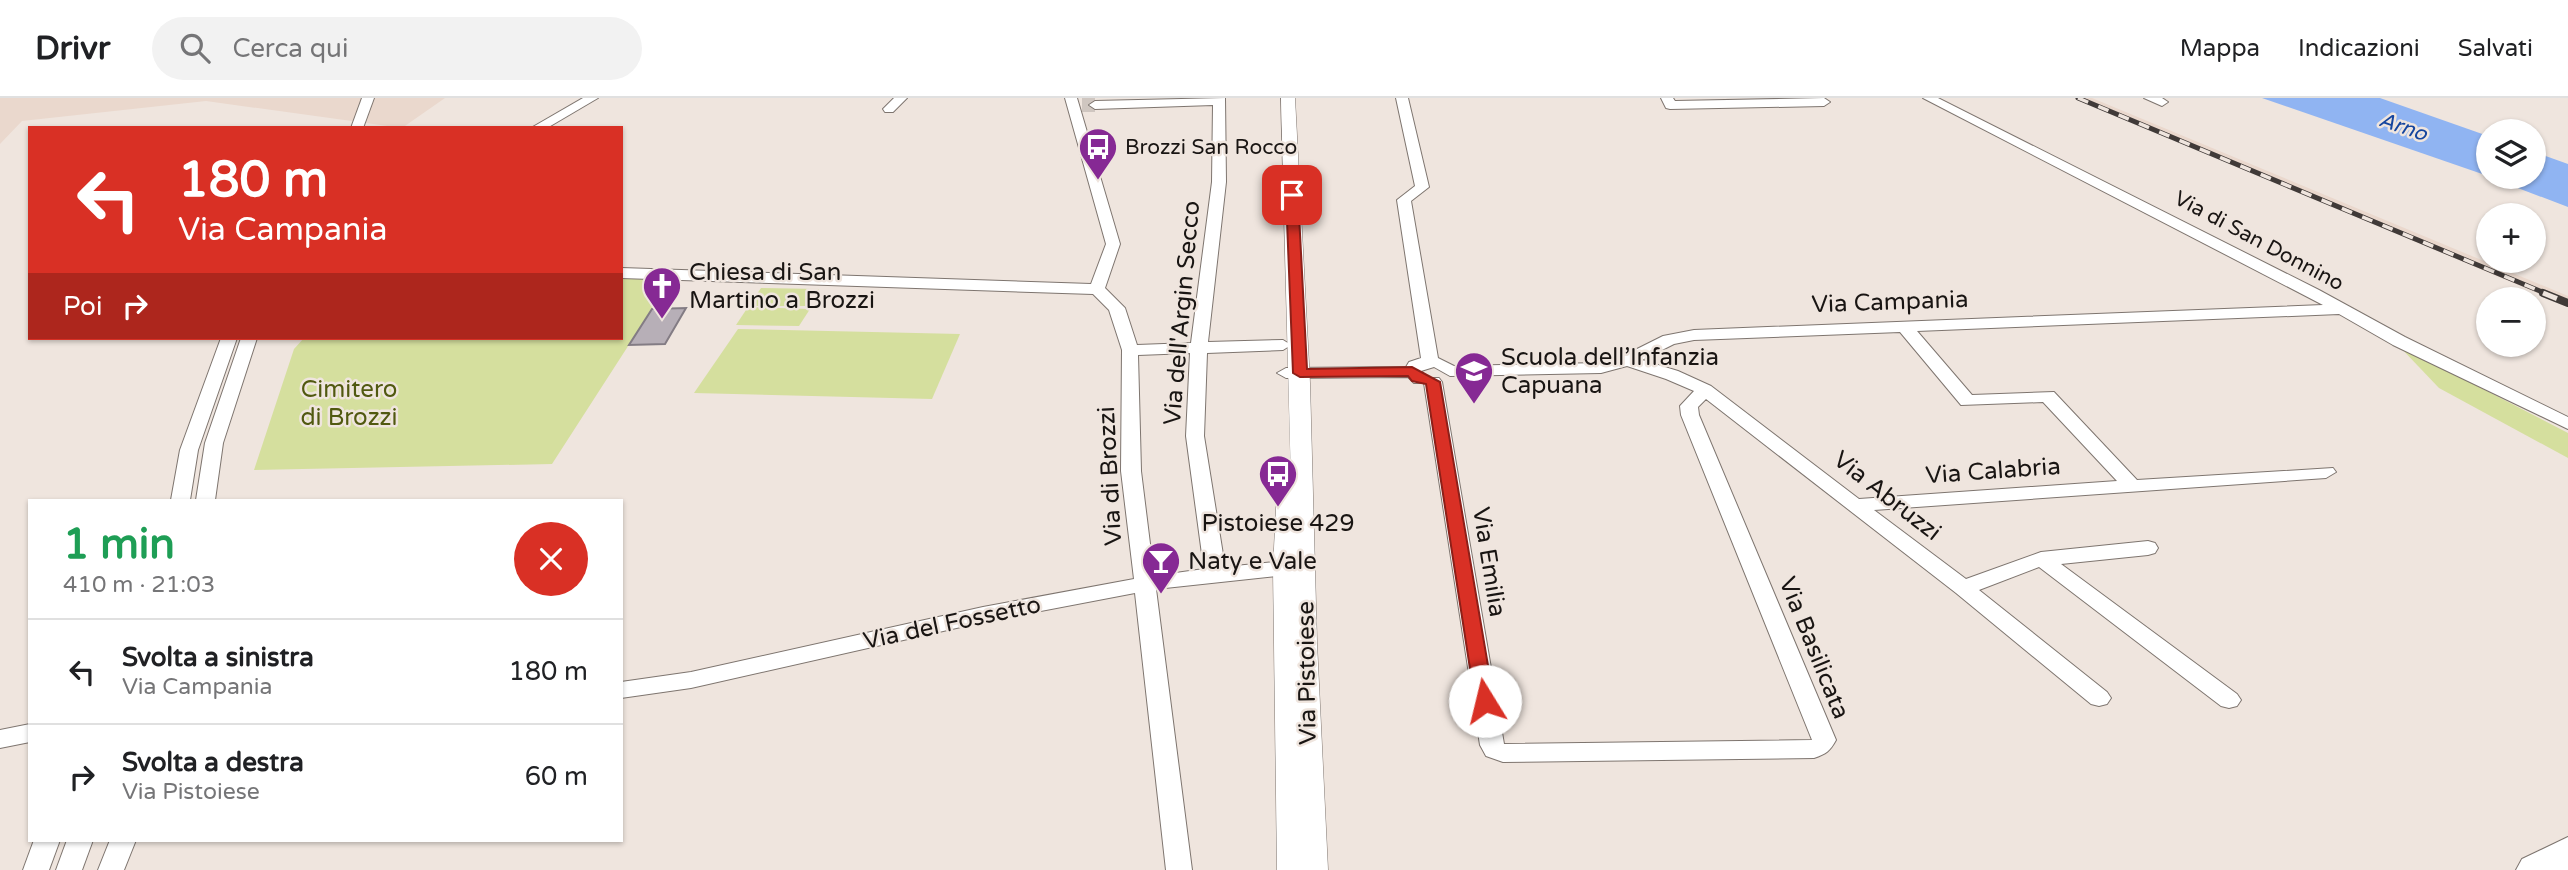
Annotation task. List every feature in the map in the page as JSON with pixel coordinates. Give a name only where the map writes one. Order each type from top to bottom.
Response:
[{"type":"highway","points":[[2535,870],[2568,852]]},
{"type":"main road","name":"Via Pistoiese","points":[[1277,98],[1283,345],[1293,373],[1285,568],[1293,870]]},
{"type":"main road","name":"Via Pistoiese","points":[[1288,98],[1293,373],[1305,580],[1304,643],[1312,870]]},
{"type":"street","points":[[358,126],[368,98]]},
{"type":"street","points":[[541,126],[592,98]]},
{"type":"street","points":[[889,109],[901,98]]},
{"type":"street","name":"Via Emilia","points":[[1402,98],[1422,187],[1404,200],[1438,372],[1495,750]]},
{"type":"street","points":[[1667,98],[1670,105],[1824,102]]},
{"type":"street","points":[[623,273],[1097,289],[1114,244],[1080,104],[1219,99]]},
{"type":"street","name":"Via dell'Argin Secco","points":[[1215,572],[1195,436],[1199,347],[1219,182],[1219,99]]},
{"type":"street","name":"Via di San Donnino","points":[[1933,100],[2568,424]]},
{"type":"street","name":"Via di Brozzi","points":[[1097,289],[1117,308],[1130,350],[1131,471],[1179,870]]},
{"type":"street","name":"Via Campania","points":[[1293,373],[1412,372],[1417,378],[1438,372],[1587,369],[1627,361],[1669,341],[1694,335],[2339,309]]},
{"type":"street","name":"Via Calabria","points":[[1904,327],[1967,401],[2048,396],[2132,486]]},
{"type":"street","points":[[180,499],[189,450],[228,340]]},
{"type":"street","points":[[205,499],[214,443],[248,340]]},
{"type":"street","points":[[1130,350],[1283,345]]},
{"type":"street","name":"Via Abruzzi","points":[[1627,361],[1689,381],[1705,390],[1963,588],[2099,698]]},
{"type":"street","name":"Via Basilicata","points":[[1495,750],[1503,753],[1814,749],[1824,740],[1690,415],[1689,406],[1705,390]]},
{"type":"street","name":"Via Calabria","points":[[1856,505],[2326,472]]},
{"type":"street","points":[[1963,588],[2041,559],[2148,548]]},
{"type":"street","points":[[2041,559],[2229,700]]},
{"type":"street","name":"Via del Fossetto","points":[[623,690],[688,682],[802,654],[1143,583],[1215,572],[1285,568]]},
{"type":"street","points":[[0,739],[28,733]]},
{"type":"street","points":[[36,870],[46,842]]},
{"type":"street","points":[[69,870],[79,842]]},
{"type":"street","points":[[111,870],[122,842]]},
{"type":"shaded area","points":[[0,98],[445,98],[405,126],[387,126],[206,101],[22,121],[0,144]]},
{"type":"shaded area","points":[[2075,98],[2092,98],[2476,258],[2476,267]]},
{"type":"shaded area","points":[[2490,273],[2513,273],[2568,296],[2568,306],[2546,297],[2546,287],[2523,287]]},
{"type":"green space","name":"Cimitero di Brozzi","points":[[672,278],[552,464],[254,470],[294,349],[302,340],[623,340],[623,279]]},
{"type":"green space","points":[[761,288],[819,289],[808,306],[749,306]]},
{"type":"green space","points":[[748,307],[810,309],[799,326],[736,325]]},
{"type":"green space","points":[[738,329],[960,334],[932,399],[694,393]]},
{"type":"green space","points":[[2398,345],[2568,433],[2568,458],[2439,388]]},
{"type":"water","name":"Arno","points":[[2262,98],[2380,98],[2476,132],[2476,172]]},
{"type":"water","points":[[2546,156],[2568,164],[2568,207],[2521,189],[2546,189]]},
{"type":"building","name":"Chiesa di San Martino a Brozzi","points":[[686,308],[665,344],[629,345],[652,309]]},
{"type":"tunnel","points":[[1082,105],[1095,105]]},
{"type":"railway","points":[[2078,98],[2547,294]]},
{"type":"railway","points":[[2546,294],[2568,303]]},
{"type":"place","name":"Brozzi San Rocco","points":[[1098,181]]},
{"type":"place","name":"Chiesa di San Martino a Brozzi","points":[[662,320]]},
{"type":"place","name":"Scuola dell’Infanzia Capuana","points":[[1474,405]]},
{"type":"place","name":"Pistoiese 429","points":[[1278,508]]},
{"type":"place","name":"Naty e Vale","points":[[1161,595]]},
{"type":"route","points":[[1292,195],[1300,373],[1412,372],[1417,378],[1433,382],[1485,701]]}]
